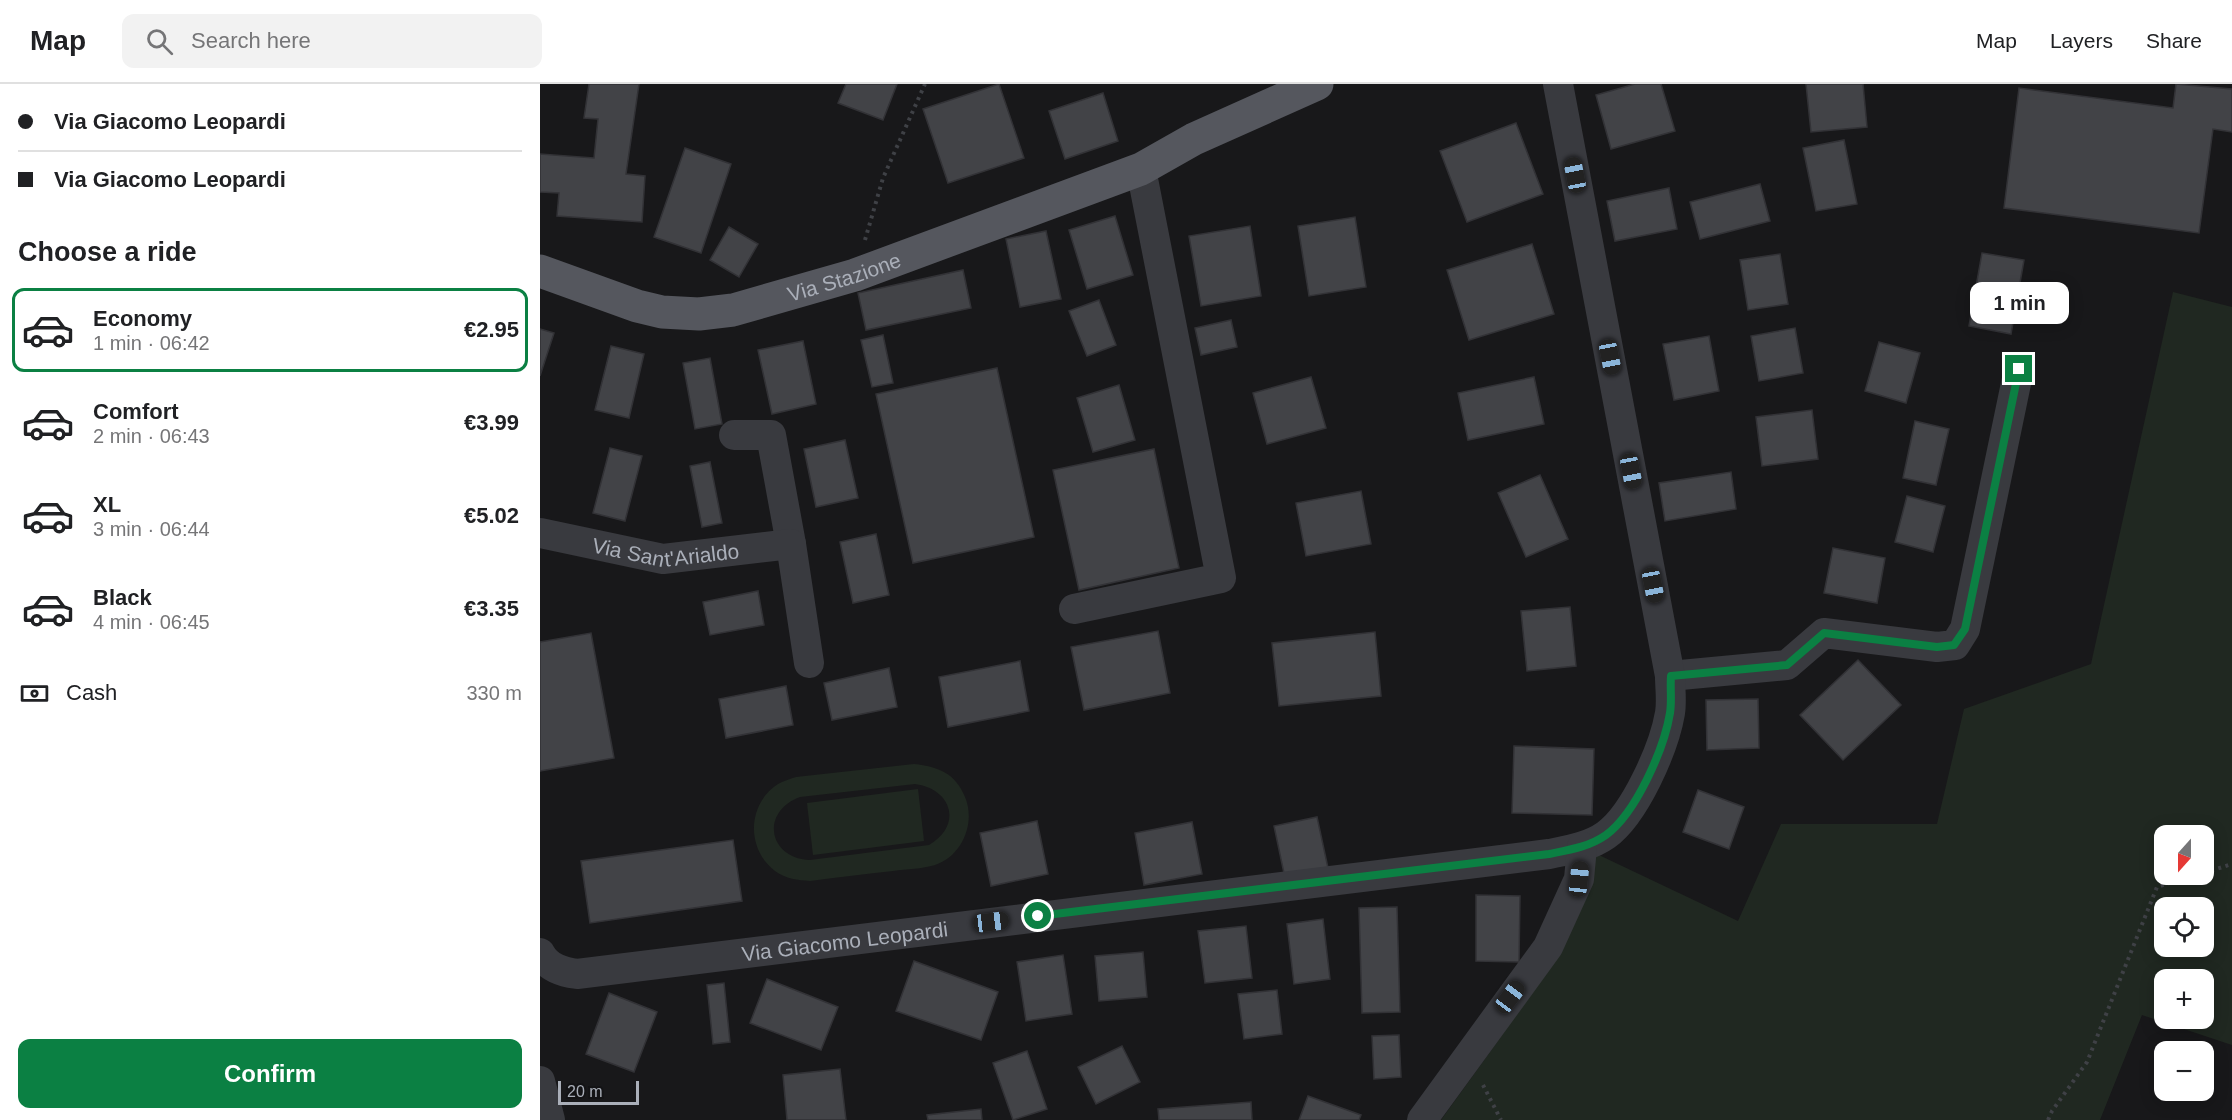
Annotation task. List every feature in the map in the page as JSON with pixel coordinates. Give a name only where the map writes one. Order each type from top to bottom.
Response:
[{"type":"main road","name":"Via Stazione","points":[[540,271],[637,306],[662,312],[699,314],[733,310],[855,275],[1141,169],[1194,139],[1317,84]]},
{"type":"street","name":"Via Giacomo Leopardi","points":[[540,953],[560,971],[577,974],[1549,854],[1582,847],[1607,834],[1631,807],[1648,780],[1670,713],[1671,676],[1557,84]]},
{"type":"street","points":[[1074,609],[1221,578],[1141,169]]},
{"type":"street","points":[[1671,676],[1787,665],[1824,633],[1937,647],[1954,645],[1965,629],[2019,369]]},
{"type":"street","points":[[734,435],[771,435],[791,544],[809,663]]},
{"type":"street","name":"Via Sant'Arialdo","points":[[540,533],[663,559],[791,544]]},
{"type":"street","points":[[1422,1120],[1548,946],[1579,879],[1582,847]]},
{"type":"street","points":[[540,1081],[550,1120]]},
{"type":"path","points":[[855,275],[883,178],[925,84]]},
{"type":"path","points":[[2214,870],[2232,864]]},
{"type":"path","points":[[2048,1120],[2052,1110],[2086,1062],[2157,887],[2163,885]]},
{"type":"shaded area","points":[[2173,292],[2232,307],[2232,1045],[2184,1029],[2214,1029],[2214,969],[2154,969],[2154,1019],[2142,1015],[2100,1120],[1441,1120],[1505,1031],[1582,847],[1738,921],[1781,824],[1937,824],[1964,709],[2091,664]]},
{"type":"shaded area","points":[[914,764],[938,769],[956,782],[965,797],[969,817],[967,828],[953,854],[935,865],[810,881],[797,880],[779,874],[766,862],[759,851],[754,827],[760,803],[768,793],[778,784],[796,777]],"holes":[[[915,784],[928,787],[945,800],[949,809],[946,828],[940,837],[929,845],[810,860],[796,857],[785,851],[778,843],[774,833],[779,813],[787,804],[800,797]]]},
{"type":"shaded area","points":[[918,789],[924,841],[813,855],[807,803]]},
{"type":"building","points":[[589,84],[639,84],[626,174],[645,176],[642,222],[557,216],[559,193],[540,192],[540,154],[594,158],[598,119],[584,118]]},
{"type":"building","points":[[846,84],[897,84],[883,120],[838,103]]},
{"type":"building","points":[[999,84],[1024,158],[948,183],[923,109]]},
{"type":"building","points":[[1635,84],[1661,84],[1675,131],[1611,149],[1596,95]]},
{"type":"building","points":[[1806,84],[1863,84],[1867,127],[1811,132]]},
{"type":"building","points":[[2176,84],[2232,89],[2232,132],[2213,129],[2199,233],[2004,208],[2019,88],[2173,108]]},
{"type":"building","points":[[1103,93],[1118,141],[1065,159],[1049,111]]},
{"type":"building","points":[[1516,123],[1543,194],[1467,222],[1440,151]]},
{"type":"building","points":[[1844,140],[1857,204],[1816,211],[1803,148]]},
{"type":"building","points":[[685,148],[731,164],[701,253],[654,237]]},
{"type":"building","points":[[1760,184],[1770,221],[1700,239],[1690,202]]},
{"type":"building","points":[[1669,188],[1677,229],[1615,241],[1607,201]]},
{"type":"building","points":[[1115,216],[1133,275],[1087,289],[1069,230]]},
{"type":"building","points":[[1355,217],[1366,287],[1309,296],[1298,226]]},
{"type":"building","points":[[1250,226],[1261,296],[1201,306],[1189,236]]},
{"type":"building","points":[[729,227],[758,244],[739,277],[710,260]]},
{"type":"building","points":[[1046,231],[1061,299],[1020,307],[1006,239]]},
{"type":"building","points":[[1532,244],[1554,314],[1469,340],[1447,270]]},
{"type":"building","points":[[1982,253],[2024,260],[2011,334],[1969,326]]},
{"type":"building","points":[[1780,254],[1788,304],[1748,310],[1740,260]]},
{"type":"building","points":[[963,270],[971,308],[866,330],[858,293]]},
{"type":"building","points":[[1099,300],[1116,345],[1087,356],[1069,311]]},
{"type":"building","points":[[1231,320],[1237,347],[1201,355],[1195,328]]},
{"type":"building","points":[[1795,328],[1803,373],[1759,381],[1751,336]]},
{"type":"building","points":[[540,329],[554,333],[540,376]]},
{"type":"building","points":[[883,335],[893,383],[872,387],[861,340]]},
{"type":"building","points":[[1709,336],[1719,391],[1674,400],[1663,344]]},
{"type":"building","points":[[803,341],[816,404],[772,414],[758,350]]},
{"type":"building","points":[[1879,342],[1920,353],[1906,403],[1865,391]]},
{"type":"building","points":[[611,346],[644,354],[629,418],[595,410]]},
{"type":"building","points":[[710,358],[722,424],[695,429],[683,363]]},
{"type":"building","points":[[997,368],[1034,537],[913,563],[876,394]]},
{"type":"building","points":[[1311,377],[1326,428],[1267,444],[1253,393]]},
{"type":"building","points":[[1534,377],[1544,424],[1468,440],[1458,393]]},
{"type":"building","points":[[1119,385],[1135,440],[1093,452],[1077,398]]},
{"type":"building","points":[[1812,410],[1818,459],[1762,466],[1756,417]]},
{"type":"building","points":[[1915,421],[1949,429],[1936,485],[1903,478]]},
{"type":"building","points":[[845,440],[858,498],[816,507],[804,449]]},
{"type":"building","points":[[610,448],[642,456],[625,521],[593,513]]},
{"type":"building","points":[[1154,449],[1179,568],[1079,590],[1053,470]]},
{"type":"building","points":[[710,462],[722,523],[702,527],[690,466]]},
{"type":"building","points":[[1731,472],[1736,509],[1665,521],[1659,483]]},
{"type":"building","points":[[1540,475],[1568,539],[1526,557],[1498,493]]},
{"type":"building","points":[[1361,491],[1371,544],[1306,556],[1296,503]]},
{"type":"building","points":[[1907,496],[1945,506],[1933,552],[1895,542]]},
{"type":"building","points":[[876,534],[889,595],[853,603],[840,542]]},
{"type":"building","points":[[1833,548],[1885,558],[1877,603],[1824,593]]},
{"type":"building","points":[[758,591],[764,625],[710,635],[703,602]]},
{"type":"building","points":[[1570,607],[1576,666],[1527,671],[1521,611]]},
{"type":"building","points":[[1158,631],[1170,693],[1084,710],[1071,647]]},
{"type":"building","points":[[1375,632],[1381,696],[1279,706],[1272,643]]},
{"type":"building","points":[[591,633],[614,758],[540,771],[540,642]]},
{"type":"building","points":[[1858,660],[1901,705],[1843,760],[1800,715]]},
{"type":"building","points":[[1020,661],[1029,711],[948,727],[939,677]]},
{"type":"building","points":[[889,668],[897,707],[832,720],[824,683]]},
{"type":"building","points":[[786,686],[793,725],[726,738],[719,699]]},
{"type":"building","points":[[1758,699],[1759,748],[1707,750],[1706,700]]},
{"type":"building","points":[[1514,746],[1594,749],[1592,815],[1512,813]]},
{"type":"building","points":[[1698,790],[1744,807],[1729,849],[1683,832]]},
{"type":"building","points":[[1317,817],[1328,868],[1285,878],[1274,826]]},
{"type":"building","points":[[1037,821],[1048,874],[991,886],[980,833]]},
{"type":"building","points":[[1192,822],[1202,874],[1144,885],[1135,833]]},
{"type":"building","points":[[733,840],[742,901],[590,923],[581,861]]},
{"type":"building","points":[[1476,895],[1520,896],[1519,962],[1476,961]]},
{"type":"building","points":[[1397,907],[1400,1012],[1362,1013],[1359,908]]},
{"type":"building","points":[[1323,919],[1330,979],[1294,984],[1287,924]]},
{"type":"building","points":[[1246,926],[1252,978],[1205,983],[1198,931]]},
{"type":"building","points":[[1143,952],[1147,997],[1099,1001],[1095,956]]},
{"type":"building","points":[[1063,955],[1072,1014],[1026,1021],[1017,962]]},
{"type":"building","points":[[914,961],[998,992],[981,1040],[896,1011]]},
{"type":"building","points":[[767,979],[838,1007],[821,1050],[750,1023]]},
{"type":"building","points":[[724,983],[730,1042],[713,1044],[707,985]]},
{"type":"building","points":[[1277,990],[1282,1034],[1244,1039],[1238,994]]},
{"type":"building","points":[[609,993],[657,1012],[634,1072],[586,1054]]},
{"type":"building","points":[[1399,1035],[1401,1077],[1374,1079],[1372,1036]]},
{"type":"building","points":[[1122,1046],[1140,1082],[1096,1104],[1078,1067]]},
{"type":"building","points":[[1027,1051],[1047,1109],[1013,1120],[993,1063]]},
{"type":"building","points":[[840,1069],[846,1120],[787,1120],[783,1075]]},
{"type":"building","points":[[1308,1096],[1361,1115],[1359,1120],[1299,1120]]},
{"type":"building","points":[[1251,1102],[1252,1120],[1159,1120],[1158,1109]]},
{"type":"building","points":[[981,1109],[982,1120],[928,1120],[927,1115]]},
{"type":"route","points":[[1038,916],[1549,854],[1582,847],[1607,834],[1631,807],[1648,780],[1670,713],[1671,676],[1787,665],[1824,633],[1937,647],[1954,645],[1965,629],[2019,369]]}]
